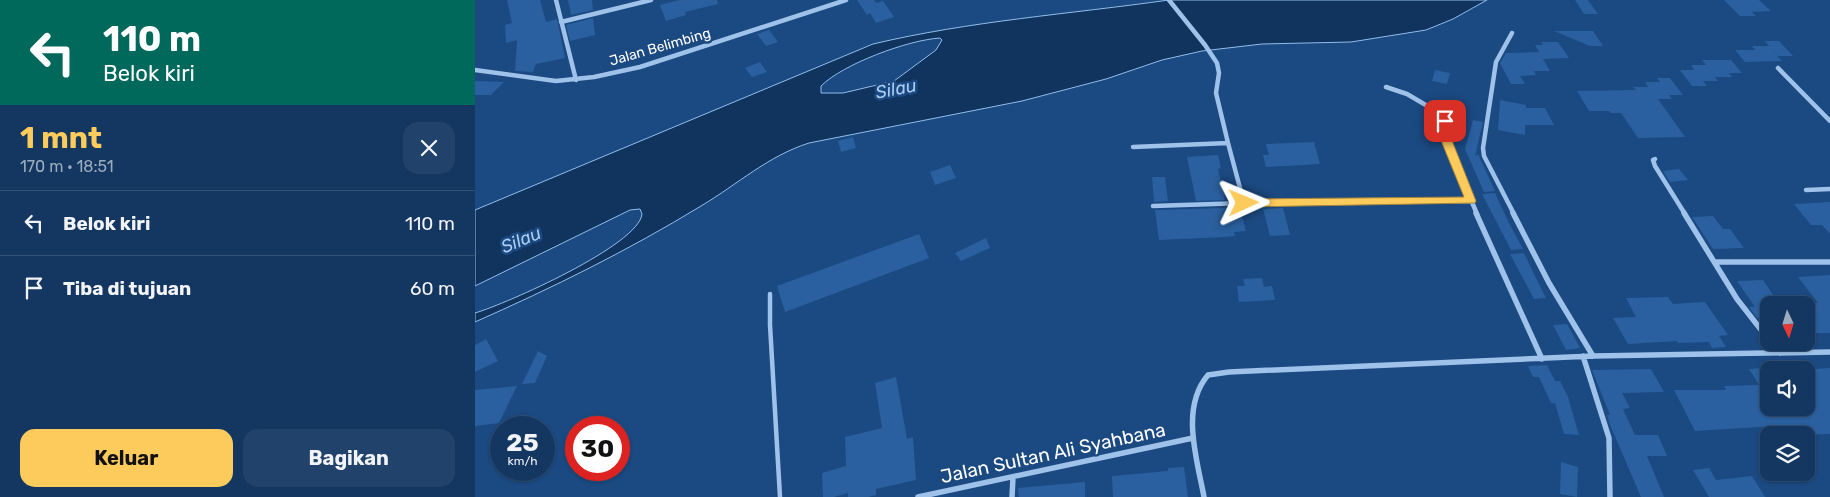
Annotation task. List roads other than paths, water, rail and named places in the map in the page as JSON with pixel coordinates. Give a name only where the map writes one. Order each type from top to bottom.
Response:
[{"type":"street","points":[[556,0],[577,80]]},
{"type":"street","points":[[561,22],[651,0]]},
{"type":"street","name":"Jalan Belimbing","points":[[475,70],[557,81],[577,80],[640,67],[846,0]]},
{"type":"street","points":[[1169,0],[1217,63],[1219,76],[1215,87],[1216,93],[1244,203]]},
{"type":"street","points":[[1512,33],[1496,62],[1483,148],[1485,156],[1549,283],[1593,356]]},
{"type":"street","points":[[1779,68],[1830,121]]},
{"type":"street","points":[[1386,87],[1407,94],[1441,114],[1445,121],[1447,143],[1542,359]]},
{"type":"street","points":[[1133,147],[1228,143]]},
{"type":"street","points":[[1655,159],[1653,160],[1655,166],[1737,299],[1760,328]]},
{"type":"street","points":[[1806,190],[1830,189]]},
{"type":"street","points":[[1153,206],[1244,203],[1471,201]]},
{"type":"street","points":[[1715,262],[1830,262]]},
{"type":"street","points":[[1204,497],[1193,438],[1193,413],[1198,388],[1208,375],[1229,372],[1583,356],[1830,352]]},
{"type":"street","points":[[1583,356],[1609,438],[1610,497]]},
{"type":"street","name":"Jalan Sultan Ali Syahbana","points":[[918,497],[1193,438]]},
{"type":"street","points":[[1012,497],[1013,477]]},
{"type":"lane","points":[[770,294],[780,497]]},
{"type":"water","name":"Silau","points":[[1169,0],[1487,0],[1453,19],[1426,30],[1351,42],[1262,44],[1202,51],[1162,60],[1106,79],[1022,101],[809,143],[780,155],[715,198],[618,253],[533,296],[475,322],[475,313],[541,286],[596,257],[635,227],[642,214],[640,209],[630,210],[475,286],[475,210],[873,44],[946,29]],"holes":[[[940,38],[942,40],[936,50],[894,81],[843,93],[821,93],[821,86],[831,78],[877,54],[911,43]]]}]
